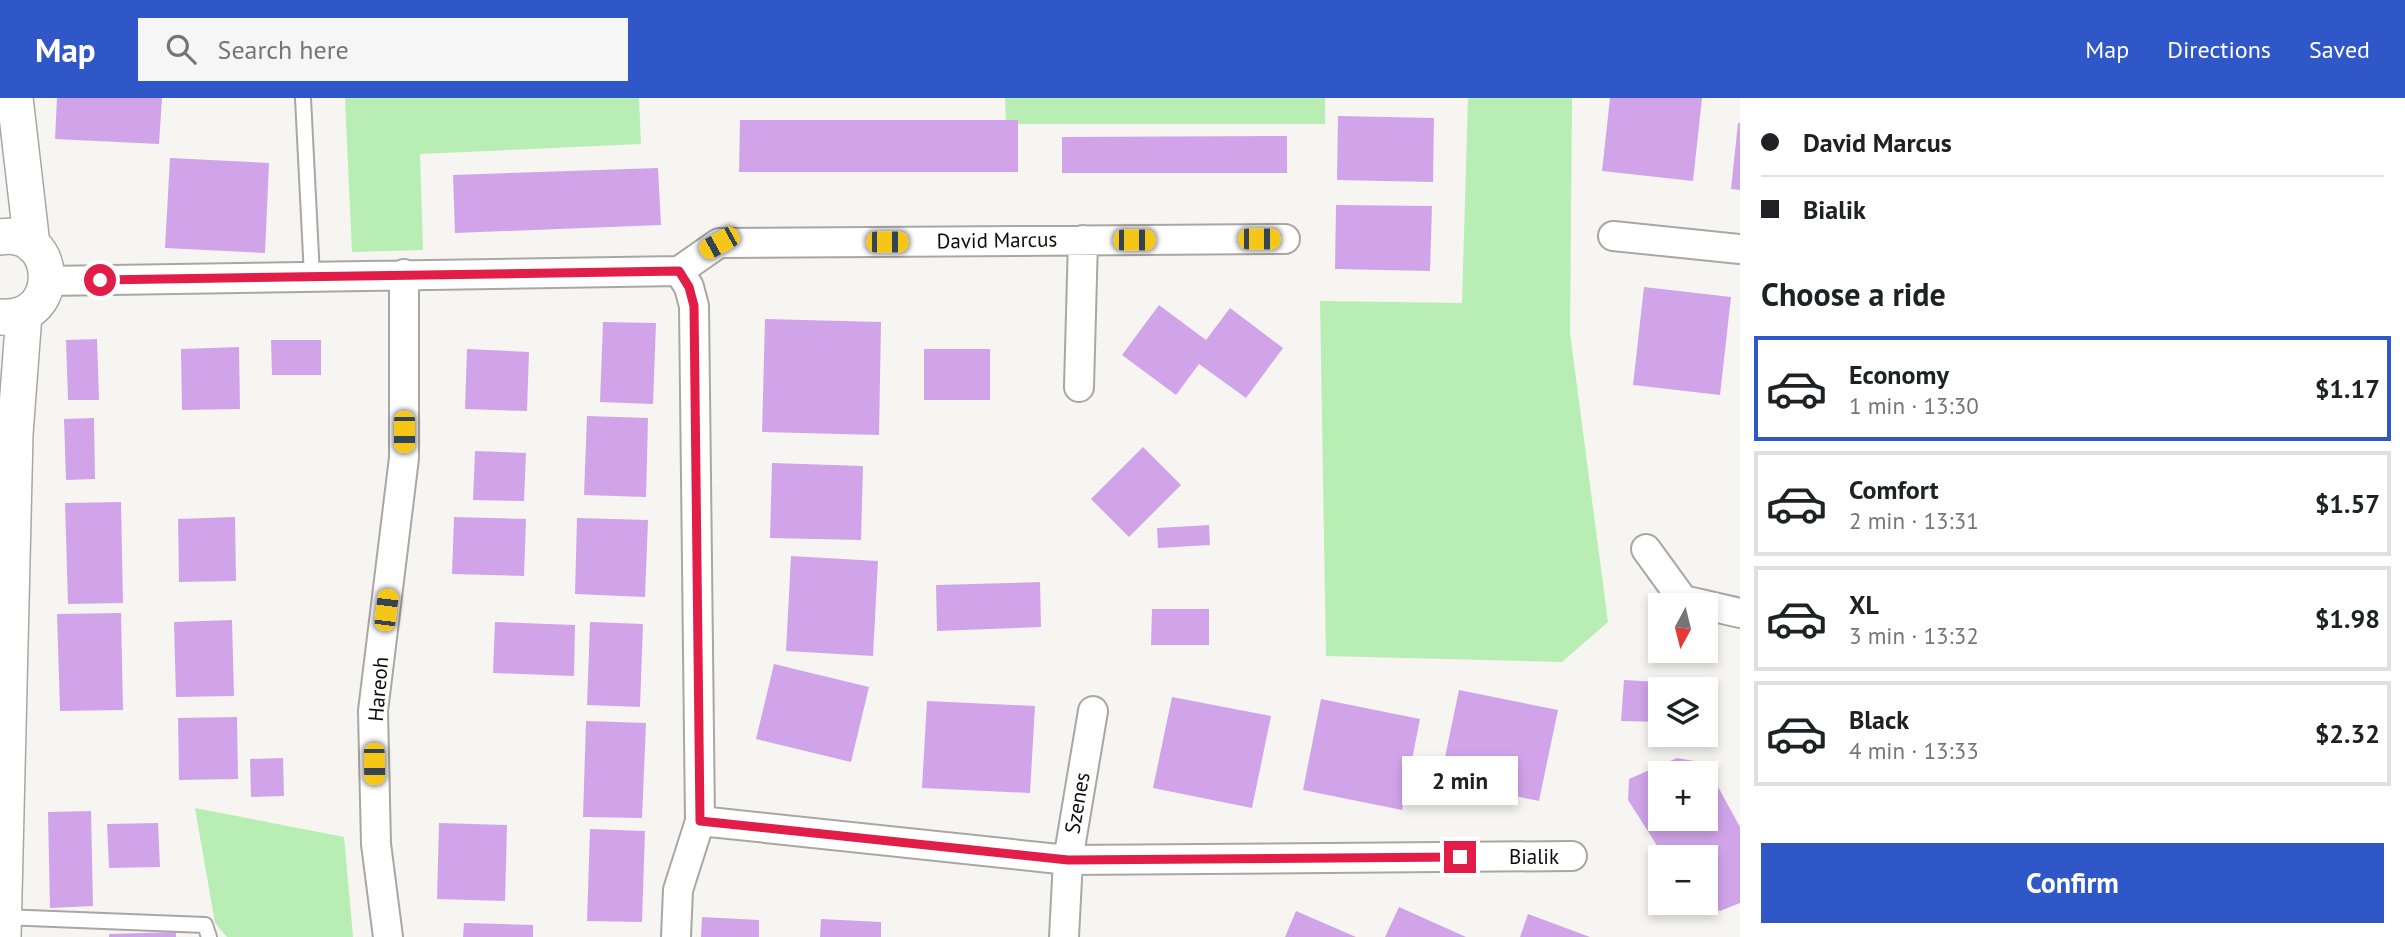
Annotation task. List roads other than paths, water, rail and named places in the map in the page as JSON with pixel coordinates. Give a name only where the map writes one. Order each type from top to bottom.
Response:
[{"type":"street","points":[[3,927],[15,447],[12,315],[43,295],[47,281],[41,255],[16,241],[15,98]]},
{"type":"street","points":[[1613,236],[1740,248]]},
{"type":"street","name":"David Marcus","points":[[679,271],[719,243],[1284,239]]},
{"type":"street","points":[[1079,387],[1083,240]]},
{"type":"street","points":[[47,281],[679,271],[689,287],[694,306],[700,821],[678,890],[676,937]]},
{"type":"street","name":"Hareoh","points":[[388,937],[376,844],[373,711],[404,458],[404,274]]},
{"type":"street","points":[[1646,549],[1683,600],[1740,613]]},
{"type":"street","name":"Szenes","points":[[1064,937],[1068,860],[1093,711]]},
{"type":"street","name":"Bialik","points":[[700,821],[1068,860],[1572,856]]},
{"type":"lane","points":[[303,98],[312,276]]},
{"type":"lane","points":[[3,927],[205,925],[209,937]]}]
